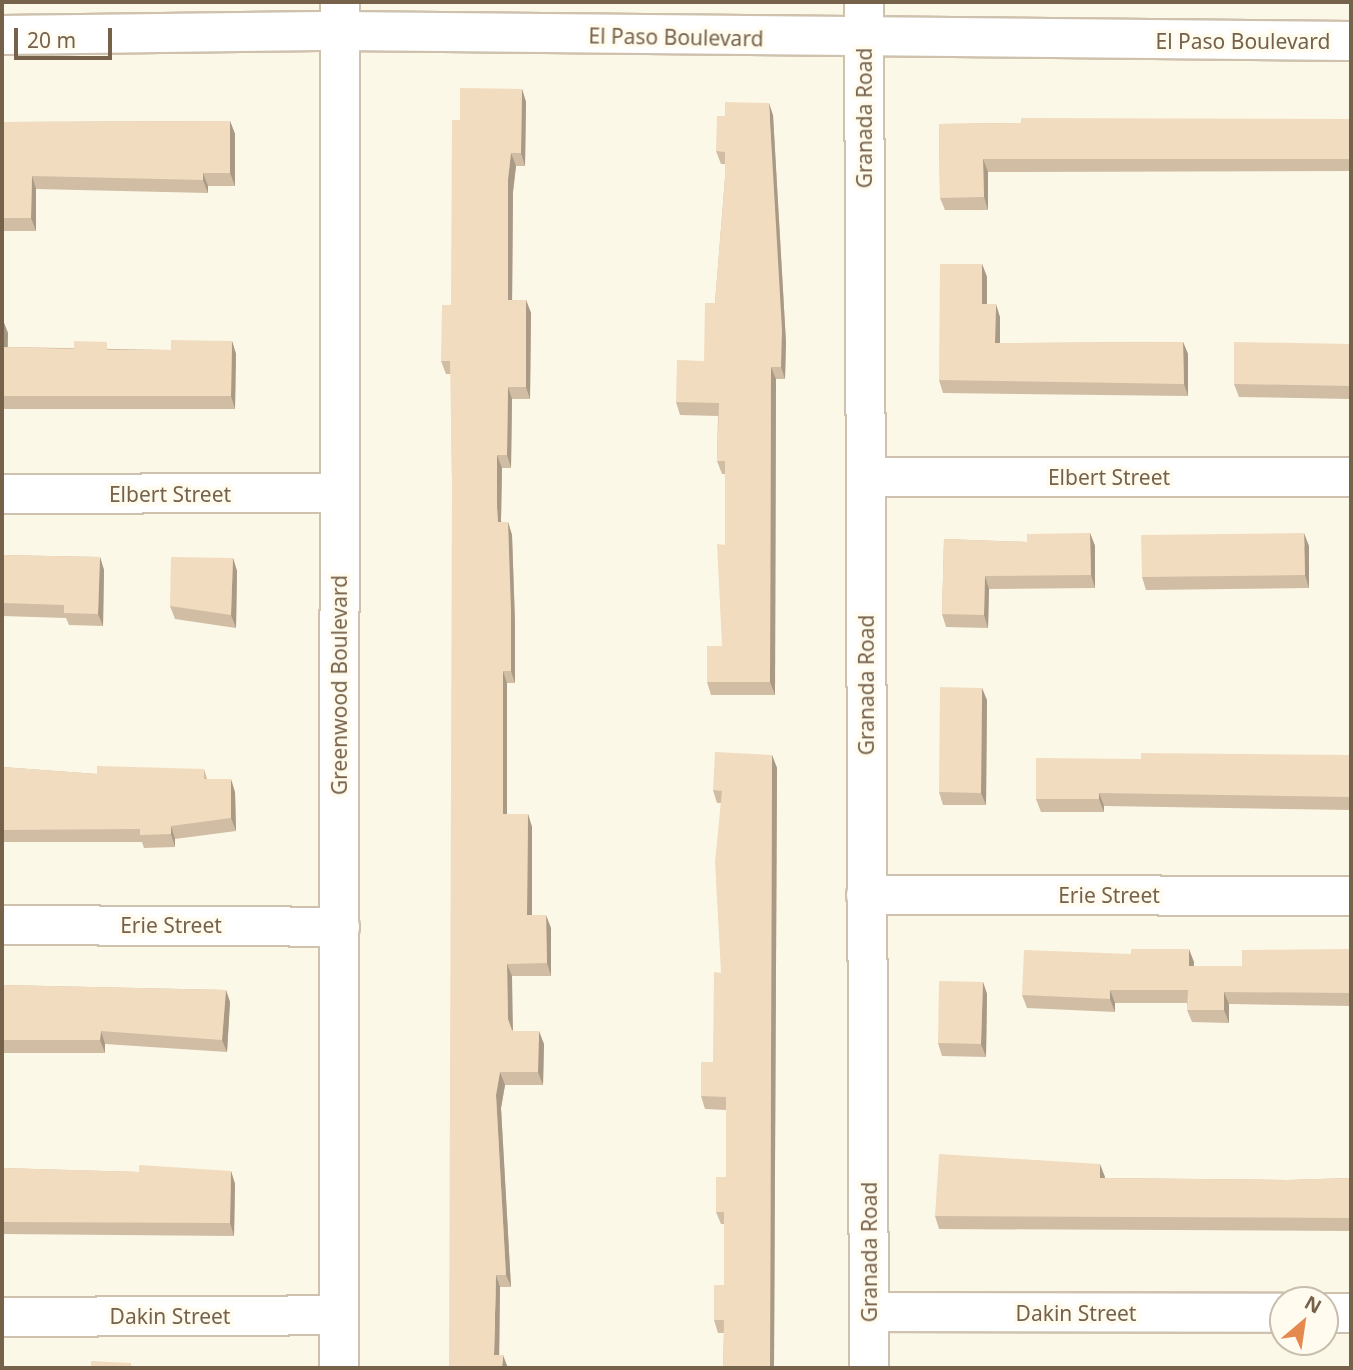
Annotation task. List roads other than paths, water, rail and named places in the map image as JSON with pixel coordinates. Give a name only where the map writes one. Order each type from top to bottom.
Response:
[{"type":"street","name":"Granada Road","points":[[864,2],[869,1368]]},
{"type":"street","name":"El Paso Boulevard","points":[[2,35],[340,17],[863,40],[1351,41]]},
{"type":"street","name":"Greenwood Boulevard","points":[[339,1368],[340,17]]},
{"type":"street","name":"Elbert Street","points":[[866,477],[1351,477]]},
{"type":"street","name":"Elbert Street","points":[[2,494],[338,493]]},
{"type":"street","name":"Erie Street","points":[[866,895],[1351,896]]},
{"type":"street","name":"Erie Street","points":[[2,925],[340,928]]},
{"type":"street","name":"Dakin Street","points":[[869,1312],[1269,1313]]},
{"type":"street","name":"Dakin Street","points":[[2,1317],[338,1315]]}]
